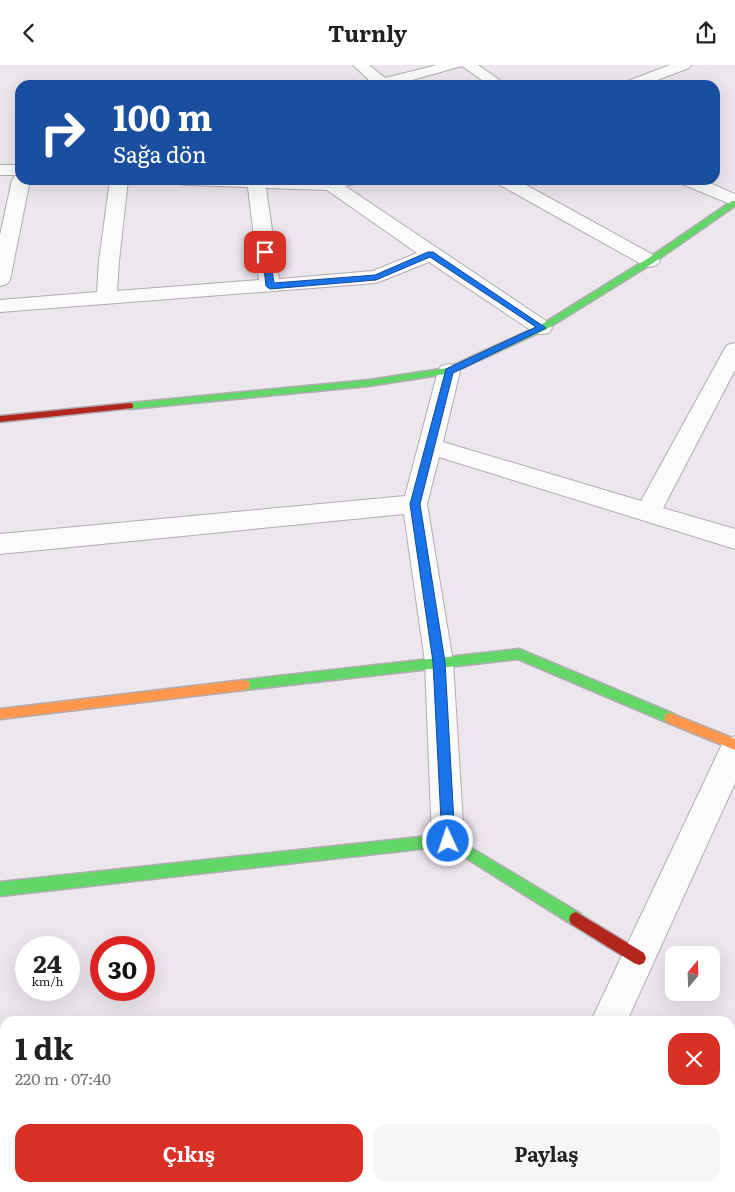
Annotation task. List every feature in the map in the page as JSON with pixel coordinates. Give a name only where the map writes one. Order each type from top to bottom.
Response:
[{"type":"street","points":[[360,65],[375,80]]},
{"type":"street","points":[[395,80],[455,65]]},
{"type":"street","points":[[468,65],[491,80]]},
{"type":"street","points":[[644,80],[684,65]]},
{"type":"street","points":[[0,170],[15,170]]},
{"type":"street","points":[[0,280],[20,185]]},
{"type":"street","points":[[107,299],[109,261],[118,185]]},
{"type":"street","points":[[256,185],[270,286]]},
{"type":"street","points":[[344,185],[431,254],[542,328]]},
{"type":"street","points":[[513,185],[650,261]]},
{"type":"street","points":[[699,185],[735,202]]},
{"type":"street","points":[[0,419],[369,383],[449,371],[542,328],[650,261],[735,202]]},
{"type":"street","points":[[0,306],[376,277],[431,254]]},
{"type":"street","points":[[648,512],[735,350]]},
{"type":"street","points":[[448,841],[439,662],[415,504],[449,371]]},
{"type":"street","points":[[430,447],[735,539]]},
{"type":"street","points":[[0,544],[415,504]]},
{"type":"street","points":[[0,714],[519,654],[735,745]]},
{"type":"street","points":[[611,1016],[735,749]]},
{"type":"street","points":[[0,889],[448,841],[639,958]]},
{"type":"traffic: fast","points":[[130,406],[369,383],[449,371],[542,328],[650,261],[735,203]]},
{"type":"traffic: fast","points":[[244,685],[519,654],[670,718]]},
{"type":"traffic: fast","points":[[0,889],[448,840],[576,919]]},
{"type":"traffic: slow","points":[[0,714],[244,685]]},
{"type":"traffic: slow","points":[[670,718],[735,745]]},
{"type":"traffic: jam","points":[[0,419],[130,406]]},
{"type":"traffic: jam","points":[[576,919],[639,958]]},
{"type":"route","points":[[265,252],[270,286],[376,277],[431,254],[542,328],[449,371],[415,504],[439,662],[448,841]]}]
